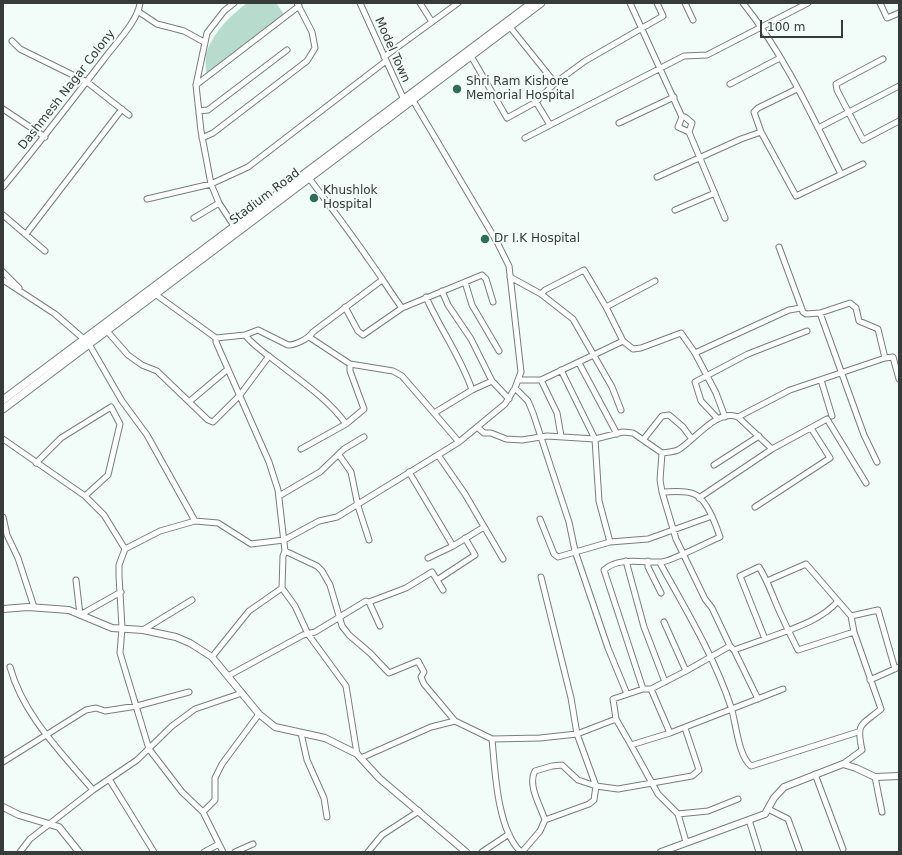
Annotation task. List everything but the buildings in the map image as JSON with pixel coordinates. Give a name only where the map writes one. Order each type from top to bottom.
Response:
[{"type":"main road","name":"Stadium Road","points":[[3,400],[87,342],[107,331],[236,229],[309,178],[532,3]]},
{"type":"main road","name":"Stadium Road","points":[[411,97],[471,56],[541,3]]},
{"type":"main road","name":"Stadium Road","points":[[3,409],[87,342],[405,102]]},
{"type":"street","points":[[140,3],[139,12],[157,24],[184,31],[204,42]]},
{"type":"street","name":"Model Town","points":[[360,3],[405,102]]},
{"type":"street","points":[[420,3],[432,22]]},
{"type":"street","points":[[147,199],[211,184],[248,167],[458,3]]},
{"type":"street","points":[[630,3],[643,28],[682,117],[678,128],[689,132]]},
{"type":"street","points":[[471,56],[507,118],[536,102],[555,83],[584,61],[664,16],[657,3]]},
{"type":"street","points":[[685,3],[693,20]]},
{"type":"street","points":[[744,3],[762,27],[780,58],[841,174]]},
{"type":"street","points":[[525,138],[684,56],[707,55],[808,3]]},
{"type":"street","points":[[880,3],[887,18],[899,13]]},
{"type":"street","points":[[232,4],[224,11],[207,33],[196,85],[202,138],[211,184],[219,204],[236,229]]},
{"type":"street","points":[[196,85],[298,5],[312,32],[315,48],[307,61],[214,133],[202,138]]},
{"type":"street","name":"Dashmesh Nagar Colony","points":[[3,187],[45,136],[139,12]]},
{"type":"street","points":[[510,27],[555,83]]},
{"type":"street","points":[[12,40],[20,49],[86,82],[129,115]]},
{"type":"street","points":[[199,111],[208,110],[287,50]]},
{"type":"street","points":[[730,84],[780,58]]},
{"type":"street","points":[[883,59],[836,84],[837,90],[863,140],[899,121]]},
{"type":"street","points":[[818,128],[899,86]]},
{"type":"street","points":[[797,89],[758,108],[754,112],[760,132],[796,196],[863,164]]},
{"type":"street","points":[[223,852],[203,812],[174,783],[149,749],[120,653],[122,628],[119,565],[125,549],[160,530],[195,521],[218,523],[251,544],[284,540],[320,521],[337,517],[358,506],[409,472],[459,442],[505,404],[515,388],[522,372],[509,266],[497,242],[411,97]]},
{"type":"street","points":[[619,123],[674,97]]},
{"type":"street","points":[[536,102],[550,125]]},
{"type":"street","points":[[3,109],[45,136]]},
{"type":"street","points":[[26,234],[122,109]]},
{"type":"street","points":[[682,117],[685,117],[692,123],[689,132],[725,218]]},
{"type":"street","points":[[657,177],[741,138],[760,132]]},
{"type":"street","points":[[309,178],[358,243],[402,308]]},
{"type":"street","points":[[675,210],[715,193]]},
{"type":"street","points":[[194,218],[219,204]]},
{"type":"street","points":[[3,215],[45,251]]},
{"type":"street","points":[[779,247],[801,308],[806,314],[820,313],[850,303],[856,308],[859,322],[878,329],[885,358]]},
{"type":"street","points":[[541,294],[545,290],[584,270],[606,307],[623,341],[633,349],[637,349],[681,333],[695,353],[716,393],[725,417]]},
{"type":"street","points":[[3,272],[20,290],[65,322],[87,342],[122,401],[147,435],[195,521]]},
{"type":"street","points":[[345,307],[358,331],[363,335],[402,308],[482,275],[486,279],[493,302]]},
{"type":"street","points":[[510,277],[541,294],[573,319],[612,387],[621,410]]},
{"type":"street","points":[[3,280],[20,290]]},
{"type":"street","points":[[216,338],[245,335],[258,330],[288,345],[292,345],[310,337],[313,332],[382,280]]},
{"type":"street","points":[[606,307],[655,281]]},
{"type":"street","points":[[465,282],[472,305],[499,350]]},
{"type":"street","points":[[442,291],[448,305],[471,339],[492,381],[509,399]]},
{"type":"street","points":[[155,294],[216,338],[269,462],[279,496],[285,550],[283,556],[282,588],[295,606],[308,634],[346,686],[359,756]]},
{"type":"street","points":[[426,297],[435,319],[465,369],[472,390]]},
{"type":"street","points":[[695,353],[789,310],[801,308]]},
{"type":"street","points":[[820,313],[840,373],[864,435],[877,462]]},
{"type":"street","points":[[107,331],[128,355],[142,365],[157,370],[208,420],[213,422],[240,395],[269,356]]},
{"type":"street","points":[[718,419],[701,400],[695,382],[748,354],[807,331]]},
{"type":"street","points":[[245,335],[319,395],[337,411],[346,424]]},
{"type":"street","points":[[310,337],[350,364],[393,371],[402,376],[447,430],[459,442]]},
{"type":"street","points":[[518,380],[541,380],[623,341]]},
{"type":"street","points":[[738,417],[790,390],[885,358],[893,357],[899,379]]},
{"type":"street","points":[[579,363],[617,434]]},
{"type":"street","points":[[301,449],[346,424],[364,409],[350,371],[350,364]]},
{"type":"street","points":[[190,401],[228,369]]},
{"type":"street","points":[[561,370],[595,439],[598,501],[610,542]]},
{"type":"street","points":[[541,380],[557,413],[561,436]]},
{"type":"street","points":[[821,380],[832,416]]},
{"type":"street","points":[[434,413],[472,390],[492,381]]},
{"type":"street","points":[[515,388],[528,401],[569,522],[575,551],[608,648],[627,694]]},
{"type":"street","points":[[36,463],[61,438],[111,407],[120,424],[108,475],[85,496]]},
{"type":"street","points":[[643,440],[662,416],[669,415],[683,427],[692,438]]},
{"type":"street","points":[[477,427],[484,433],[491,433],[506,439],[522,440],[561,436],[595,439],[623,432],[633,433],[662,453],[677,450],[718,419],[733,415],[738,417],[772,449]]},
{"type":"street","points":[[700,498],[772,449],[827,419],[866,483]]},
{"type":"street","points":[[755,507],[830,458],[811,428]]},
{"type":"street","points":[[714,465],[759,436]]},
{"type":"street","points":[[279,496],[320,472],[344,449],[364,437]]},
{"type":"street","points":[[3,439],[85,496],[104,515],[125,549]]},
{"type":"street","points":[[662,453],[660,480],[673,530],[706,600],[712,608],[758,699]]},
{"type":"street","points":[[339,454],[351,472],[358,506],[369,540]]},
{"type":"street","points":[[438,455],[454,476],[503,559]]},
{"type":"street","points":[[409,472],[453,546]]},
{"type":"street","points":[[643,689],[604,570],[626,561],[648,561],[660,563],[720,537],[712,516],[700,498],[694,494],[662,492]]},
{"type":"street","points":[[540,520],[554,554],[558,557],[610,542],[648,539],[712,516]]},
{"type":"street","points":[[3,517],[6,535],[18,558],[34,607]]},
{"type":"street","points":[[428,558],[453,546],[484,527]]},
{"type":"street","points":[[437,580],[475,555],[466,538]]},
{"type":"street","points":[[285,550],[317,566],[322,571],[330,585],[342,626],[349,635],[370,653],[389,673],[418,662],[424,672],[421,677],[424,684],[455,721],[492,739],[540,738],[577,734],[616,719]]},
{"type":"street","points":[[626,561],[644,627],[665,682]]},
{"type":"street","points":[[648,561],[648,567],[661,593]]},
{"type":"street","points":[[660,563],[711,657],[732,709],[735,730],[746,762],[751,766],[858,732]]},
{"type":"street","points":[[661,852],[765,814],[774,798],[784,787],[843,764],[862,750],[858,732],[859,727],[881,709],[854,632],[851,616],[806,564],[767,581]]},
{"type":"street","points":[[765,639],[740,576],[759,567],[767,581],[798,650],[854,632]]},
{"type":"street","points":[[228,676],[303,635],[340,618],[366,601],[369,602],[406,588],[432,572],[443,590]]},
{"type":"street","points":[[541,577],[571,698],[577,734],[596,786],[594,800],[589,804],[545,820]]},
{"type":"street","points":[[76,580],[80,615]]},
{"type":"street","points":[[212,657],[249,611],[282,588]]},
{"type":"street","points":[[80,615],[121,592]]},
{"type":"street","points":[[143,630],[192,600]]},
{"type":"street","points":[[686,842],[678,814],[658,794],[616,719],[613,699],[643,689],[651,689],[711,657],[732,648],[765,639],[788,630],[831,609],[838,601]]},
{"type":"street","points":[[369,602],[380,626]]},
{"type":"street","points":[[3,609],[34,607],[69,610],[112,628],[143,630],[190,643],[212,657],[259,714],[275,727],[325,738],[359,756],[379,778],[466,852]]},
{"type":"street","points":[[851,616],[878,610],[897,668],[870,680]]},
{"type":"street","points":[[664,622],[686,671]]},
{"type":"street","points":[[10,667],[15,687],[46,735],[93,790]]},
{"type":"street","points":[[651,689],[670,734]]},
{"type":"street","points":[[631,745],[670,734],[783,689]]},
{"type":"street","points":[[3,762],[86,710],[96,708],[105,711],[137,706],[189,692]]},
{"type":"street","points":[[20,852],[30,839],[50,825],[93,790],[137,760],[172,726],[195,709],[242,693]]},
{"type":"street","points":[[203,812],[215,800],[215,778],[222,764],[259,714]]},
{"type":"street","points":[[359,756],[431,727],[455,721]]},
{"type":"street","points":[[492,739],[497,795],[509,834],[521,852],[540,832],[545,820],[535,795],[533,777],[535,771],[562,765],[578,780],[596,786],[618,789],[652,782],[661,783],[692,776],[699,770],[686,728]]},
{"type":"street","points":[[301,733],[307,760],[324,798],[327,817]]},
{"type":"street","points":[[843,764],[875,777],[899,776]]},
{"type":"street","points":[[815,774],[843,849]]},
{"type":"street","points":[[875,777],[882,812]]},
{"type":"street","points":[[109,779],[154,852]]},
{"type":"street","points":[[678,814],[708,811],[738,799]]},
{"type":"street","points":[[3,807],[19,816],[59,827],[79,852]]},
{"type":"street","points":[[768,809],[788,819],[800,852]]},
{"type":"street","points":[[368,852],[370,847],[382,835],[419,811]]},
{"type":"street","points":[[748,820],[758,852]]},
{"type":"street","points":[[482,852],[509,834]]},
{"type":"street","points":[[204,852],[219,844]]},
{"type":"street","points":[[235,852],[253,844]]},
{"type":"green space","points":[[247,3],[276,3],[284,14],[210,73],[206,73],[206,54],[217,32],[228,19]]},
{"type":"place","name":"Shri Ram Kishore Memorial Hospital","points":[[457,89]]},
{"type":"place","name":"Khushlok Hospital","points":[[314,198]]},
{"type":"place","name":"Dr I.K Hospital","points":[[485,239]]}]
